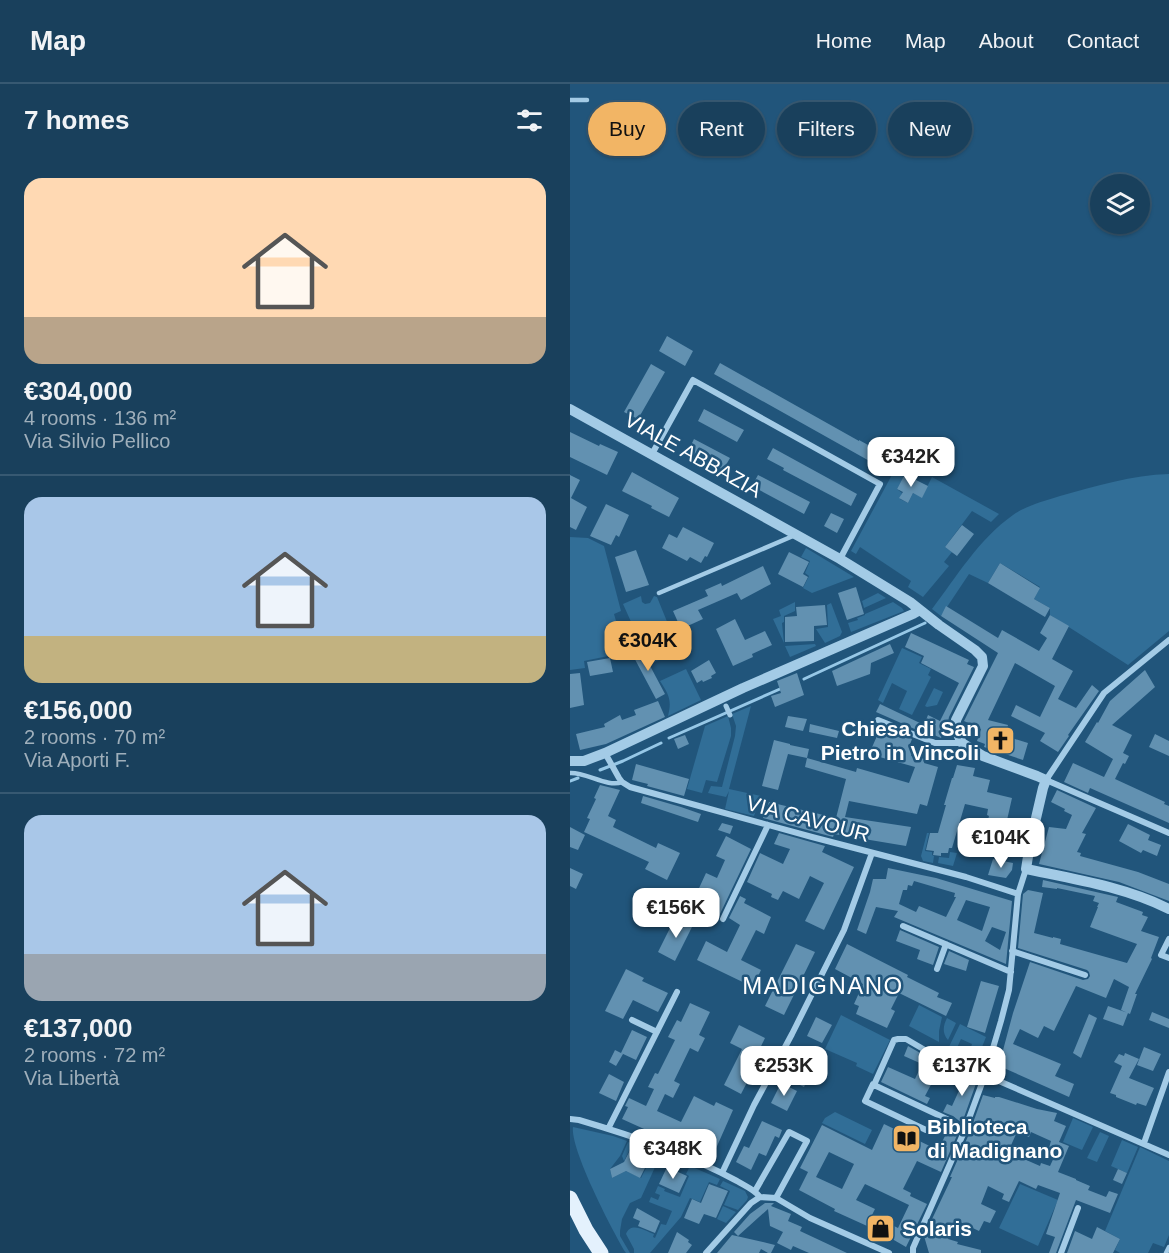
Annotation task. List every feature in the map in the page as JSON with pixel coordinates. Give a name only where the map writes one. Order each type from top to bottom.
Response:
[{"type":"main road","points":[[570,1198],[601,1253]]},
{"type":"street","points":[[652,454],[693,380],[880,484],[840,559]]},
{"type":"street","name":"VIALE ABBAZIA","points":[[570,409],[840,559],[910,602],[975,650],[982,657],[983,666],[956,720],[956,730],[962,743]]},
{"type":"street","points":[[570,761],[584,761],[607,756],[743,688],[920,610]]},
{"type":"street","points":[[914,1253],[913,1248],[964,1132],[985,1075],[1009,990],[1018,894],[1046,780],[1104,693],[1169,640]]},
{"type":"street","points":[[726,706],[730,715]]},
{"type":"street","points":[[878,720],[935,743],[962,743],[983,756],[1037,776],[1169,833]]},
{"type":"street","points":[[607,756],[622,782]]},
{"type":"street","name":"VIA CAVOUR","points":[[622,782],[630,787],[1018,894]]},
{"type":"street","points":[[723,919],[768,825]]},
{"type":"street","points":[[722,1173],[754,1105],[844,930],[872,853]]},
{"type":"street","points":[[1026,868],[1092,882],[1155,902],[1169,909]]},
{"type":"street","points":[[903,926],[1011,972]]},
{"type":"street","points":[[1169,939],[1161,955],[1169,958]]},
{"type":"street","points":[[937,969],[946,944]]},
{"type":"street","points":[[1012,951],[1085,975]]},
{"type":"street","points":[[608,1129],[677,992]]},
{"type":"street","points":[[633,1020],[657,1032]]},
{"type":"street","points":[[951,1121],[926,1130],[865,1101],[894,1040],[906,1040],[942,1060],[985,1075],[1169,1155]]},
{"type":"street","points":[[1144,1143],[1169,1072]]},
{"type":"street","points":[[874,1085],[951,1121],[964,1132]]},
{"type":"street","points":[[570,1119],[649,1142],[722,1173],[758,1194],[776,1198],[810,1218],[889,1253]]},
{"type":"street","points":[[706,1253],[758,1194],[789,1132],[807,1141],[776,1198]]},
{"type":"street","points":[[1061,1253],[1078,1208]]},
{"type":"lane","points":[[570,99],[587,100]]},
{"type":"lane","points":[[659,593],[796,535]]},
{"type":"lane","points":[[570,773],[582,774],[614,784],[622,782]]},
{"type":"lane","points":[[1166,1253],[1169,1247]]},
{"type":"shaded area","points":[[901,458],[911,464],[897,489],[902,493],[900,499],[908,503],[913,493],[922,497],[932,477],[999,514],[991,522],[972,511],[945,547],[952,552],[944,562],[949,566],[923,597],[908,587],[911,581],[860,547],[856,554],[851,551]]},
{"type":"shaded area","points":[[1169,474],[1169,631],[1128,665],[1050,615],[1050,608],[1034,599],[1040,587],[1000,563],[988,583],[969,574],[941,616],[932,609],[979,547],[1018,512],[1060,496],[1101,485],[1141,476]]},
{"type":"shaded area","points":[[570,537],[588,538],[604,546],[621,611],[614,614],[619,631],[611,634],[613,655],[584,661],[585,668],[570,670]]},
{"type":"shaded area","points":[[806,548],[854,577],[812,593],[803,588],[809,576],[805,573],[810,561],[801,557]]},
{"type":"shaded area","points":[[878,593],[886,598],[864,608],[862,601]]},
{"type":"shaded area","points":[[641,596],[645,604],[650,603],[654,596],[657,597],[679,651],[650,664],[623,604]]},
{"type":"shaded area","points":[[795,602],[795,611],[784,616],[782,623],[784,643],[773,619],[781,616],[779,610]]},
{"type":"shaded area","points":[[893,602],[904,611],[851,632],[848,623]]},
{"type":"shaded area","points":[[831,603],[842,632],[840,636],[825,643],[816,629],[828,627],[827,605]]},
{"type":"shaded area","points":[[815,644],[816,646],[790,657],[785,646]]},
{"type":"shaded area","points":[[902,648],[922,657],[919,663],[931,669],[928,675],[931,677],[912,715],[899,709],[907,691],[892,683],[883,703],[878,700]]},
{"type":"shaded area","points":[[686,669],[701,700],[668,716],[669,698],[660,681]]},
{"type":"shaded area","points":[[934,688],[943,692],[937,705],[927,707],[925,706]]},
{"type":"shaded area","points":[[751,706],[729,789],[761,796],[754,816],[725,809],[729,791],[726,797],[708,793],[711,786],[722,787],[735,736],[736,726],[732,714]]},
{"type":"shaded area","points":[[728,716],[731,736],[717,782],[706,780],[702,793],[687,789],[705,726]]},
{"type":"shaded area","points":[[927,833],[929,833],[925,851],[932,852],[933,863],[923,861],[921,856]]},
{"type":"shaded area","points":[[950,852],[957,853],[953,866],[938,863],[939,857],[949,858]]},
{"type":"shaded area","points":[[919,1005],[942,1017],[939,1042],[909,1026]]},
{"type":"shaded area","points":[[841,1015],[890,1040],[873,1074],[856,1066],[857,1063],[825,1049]]},
{"type":"shaded area","points":[[947,1018],[956,1023],[948,1040],[944,1029]]},
{"type":"shaded area","points":[[960,1024],[986,1037],[980,1052],[971,1047],[972,1044],[961,1039],[956,1050],[958,1051],[959,1047],[965,1050],[960,1060],[946,1053]]},
{"type":"shaded area","points":[[835,1112],[872,1130],[865,1144],[822,1123],[825,1118]]},
{"type":"shaded area","points":[[1073,1118],[1093,1127],[1082,1150],[1063,1142]]},
{"type":"shaded area","points":[[573,1127],[627,1141],[620,1156],[610,1169],[612,1178],[626,1171],[641,1178],[651,1158],[644,1154],[647,1148],[661,1154],[641,1198],[630,1203],[622,1219],[620,1236],[630,1253],[626,1253],[612,1228],[585,1171],[578,1153]]},
{"type":"shaded area","points":[[1100,1132],[1109,1136],[1097,1162],[1087,1158]]},
{"type":"shaded area","points":[[1122,1140],[1138,1147],[1127,1173],[1111,1166]]},
{"type":"shaded area","points":[[628,1142],[645,1148],[642,1154],[630,1149],[624,1161],[622,1156]]},
{"type":"shaded area","points":[[1140,1147],[1169,1161],[1169,1235],[1164,1247],[1153,1243],[1148,1253],[1120,1253],[1115,1250],[1120,1239],[1105,1231]]},
{"type":"shaded area","points":[[690,1166],[720,1179],[717,1185],[709,1182],[700,1202],[690,1198],[681,1217],[650,1253],[634,1253],[626,1234],[628,1230],[635,1227],[654,1234],[655,1238],[661,1224],[666,1225],[672,1211],[649,1202],[651,1197],[658,1200],[660,1195],[655,1193],[658,1186],[680,1197],[689,1176],[686,1174]]},
{"type":"shaded area","points":[[723,1181],[745,1191],[747,1200],[738,1210],[724,1205],[730,1191],[720,1186]]},
{"type":"shaded area","points":[[1020,1184],[1058,1200],[1038,1246],[999,1228]]},
{"type":"shaded area","points":[[723,1206],[736,1212],[726,1223],[717,1219]]},
{"type":"building","points":[[667,336],[693,351],[685,366],[659,351]]},
{"type":"building","points":[[720,363],[879,451],[873,463],[714,374]]},
{"type":"building","points":[[651,364],[665,372],[638,419],[624,412]]},
{"type":"building","points":[[704,409],[744,430],[737,442],[698,421]]},
{"type":"building","points":[[570,432],[618,452],[607,475],[570,457]]},
{"type":"building","points":[[694,439],[730,458],[723,470],[688,451]]},
{"type":"building","points":[[773,448],[857,494],[851,506],[767,459]]},
{"type":"building","points":[[632,472],[679,498],[669,517],[622,491]]},
{"type":"building","points":[[906,472],[928,486],[922,498],[913,493],[908,503],[899,498],[903,492],[897,489]]},
{"type":"building","points":[[570,475],[580,480],[571,498],[587,507],[576,530],[570,527]]},
{"type":"building","points":[[758,475],[810,502],[804,514],[752,486]]},
{"type":"building","points":[[606,504],[629,515],[619,537],[616,535],[611,545],[590,536]]},
{"type":"building","points":[[831,513],[844,519],[837,533],[824,526]]},
{"type":"building","points":[[962,525],[974,534],[957,556],[945,547]]},
{"type":"building","points":[[683,527],[714,543],[701,563],[690,557],[687,561],[662,548],[669,534],[677,538]]},
{"type":"building","points":[[636,550],[649,585],[626,592],[615,557]]},
{"type":"building","points":[[789,552],[809,562],[803,574],[808,577],[803,587],[778,574]]},
{"type":"building","points":[[1000,563],[1040,588],[1034,599],[1050,608],[1045,617],[988,583]]},
{"type":"building","points":[[763,566],[771,584],[741,600],[737,593],[698,610],[703,619],[681,629],[673,611],[708,596],[705,590],[721,583],[722,586]]},
{"type":"building","points":[[856,587],[864,614],[847,620],[838,593]]},
{"type":"building","points":[[825,605],[827,625],[814,626],[814,641],[785,642],[785,617],[797,616],[796,607]]},
{"type":"building","points":[[946,606],[998,638],[1002,630],[1039,651],[1047,638],[1040,633],[1050,615],[1069,626],[1052,659],[1073,671],[1058,699],[1076,708],[1092,685],[1099,691],[1058,752],[1040,741],[1045,733],[1011,716],[1016,705],[1040,717],[1055,686],[1015,663],[988,720],[1008,725],[1005,736],[1028,743],[1023,760],[984,747],[985,744],[977,741],[981,729],[964,721],[998,653],[941,616]]},
{"type":"building","points":[[735,619],[745,640],[765,631],[772,645],[733,666],[716,629]]},
{"type":"building","points":[[911,633],[969,660],[967,664],[974,667],[941,738],[922,730],[928,715],[940,721],[959,683],[921,663],[924,656],[905,647]]},
{"type":"building","points":[[890,644],[894,653],[871,663],[870,674],[837,686],[832,671]]},
{"type":"building","points":[[639,645],[665,694],[656,699],[630,650]]},
{"type":"building","points":[[610,658],[613,672],[590,676],[587,662]]},
{"type":"building","points":[[709,660],[716,673],[711,676],[712,678],[697,683],[691,671]]},
{"type":"building","points":[[1145,670],[1155,687],[1112,725],[1132,735],[1123,753],[1129,756],[1115,779],[1165,802],[1164,804],[1169,806],[1169,823],[1090,788],[1088,793],[1064,782],[1073,763],[1104,777],[1113,759],[1085,742],[1110,701]]},
{"type":"building","points":[[580,673],[584,705],[570,708],[570,674]]},
{"type":"building","points":[[797,673],[804,695],[775,707],[771,696],[781,693],[777,681]]},
{"type":"building","points":[[658,701],[665,717],[606,744],[580,750],[576,734],[605,727],[604,724],[620,715],[622,720],[636,715],[634,710]]},
{"type":"building","points":[[880,704],[920,723],[917,730],[876,712]]},
{"type":"building","points":[[788,716],[807,719],[803,731],[785,727]]},
{"type":"building","points":[[810,724],[839,731],[837,738],[809,732]]},
{"type":"building","points":[[881,727],[912,739],[909,747],[914,750],[911,756],[925,759],[924,763],[938,767],[927,806],[920,804],[917,814],[849,801],[845,817],[911,827],[906,846],[834,834],[833,837],[763,818],[769,802],[836,818],[846,779],[805,767],[807,758],[856,772],[857,768],[909,783],[915,767],[869,754]]},
{"type":"building","points":[[1155,734],[1169,741],[1169,756],[1149,747]]},
{"type":"building","points":[[685,735],[689,744],[678,749],[674,739]]},
{"type":"building","points":[[774,740],[809,749],[807,758],[788,754],[778,790],[762,786]]},
{"type":"building","points":[[636,764],[689,779],[684,796],[632,780]]},
{"type":"building","points":[[957,765],[975,768],[973,776],[990,780],[987,792],[1012,798],[1000,851],[981,846],[989,816],[987,815],[988,809],[965,804],[952,848],[949,848],[948,853],[941,853],[941,856],[933,855],[934,851],[926,850],[930,833],[938,833]]},
{"type":"building","points":[[600,785],[620,790],[608,816],[616,820],[613,827],[656,848],[658,843],[680,853],[667,880],[645,869],[649,862],[584,832]]},
{"type":"building","points":[[1057,790],[1096,808],[1082,833],[1086,834],[1077,852],[1081,853],[1080,856],[1138,872],[1169,884],[1169,901],[1119,882],[1039,864],[1049,827],[1066,829],[1072,815],[1051,802]]},
{"type":"building","points":[[643,796],[701,814],[698,822],[641,803]]},
{"type":"building","points":[[722,823],[733,826],[730,834],[718,830]]},
{"type":"building","points":[[1128,824],[1150,835],[1148,840],[1161,845],[1157,856],[1143,850],[1141,853],[1119,841]]},
{"type":"building","points":[[570,827],[585,835],[578,850],[570,847]]},
{"type":"building","points":[[779,833],[825,846],[822,852],[854,867],[824,930],[805,921],[824,883],[810,876],[799,899],[783,891],[778,900],[771,897],[772,894],[747,882],[760,853],[783,864],[790,849],[774,844]]},
{"type":"building","points":[[726,836],[751,849],[719,916],[707,910],[709,907],[694,899],[706,873],[717,878],[725,860],[716,856]]},
{"type":"building","points":[[993,859],[1013,863],[1012,870],[1006,878],[988,875]]},
{"type":"building","points":[[570,868],[583,874],[576,889],[570,886]]},
{"type":"building","points":[[888,868],[936,878],[1012,901],[1006,964],[894,917],[898,911],[876,907],[866,934],[857,930],[873,879],[886,879]],"holes":[[[914,881],[955,893],[954,897],[956,897],[946,917],[919,906],[916,912],[899,904],[903,890],[907,890],[908,885],[912,886]],[[966,900],[990,907],[982,931],[957,920]],[[992,927],[1006,932],[1000,950],[985,941]]]},
{"type":"building","points":[[1043,880],[1118,897],[1116,902],[1143,912],[1142,915],[1148,917],[1141,931],[1159,937],[1152,959],[1135,994],[1137,994],[1130,1014],[1121,1010],[1129,987],[1114,979],[1106,998],[1076,986],[1054,1031],[1044,1026],[1038,1038],[1020,1029],[1013,1044],[1061,1064],[1055,1076],[1074,1084],[1069,1097],[997,1065],[1030,962],[1083,980],[1090,976],[1087,970],[1018,948],[1023,894],[1028,890],[1043,893],[1034,933],[1061,939],[1060,944],[1127,963],[1137,944],[1090,927],[1099,903],[1093,901],[1095,896],[1042,887]]},
{"type":"building","points":[[740,896],[746,899],[744,903],[771,917],[764,934],[756,930],[741,960],[761,970],[753,987],[697,960],[706,941],[727,952],[740,925],[729,918]]},
{"type":"building","points":[[676,916],[693,925],[675,961],[658,952]]},
{"type":"building","points":[[900,930],[939,947],[933,965],[917,959],[920,950],[896,941]]},
{"type":"building","points":[[796,944],[815,952],[784,1015],[765,1006]]},
{"type":"building","points":[[847,944],[939,993],[937,997],[952,1003],[946,1016],[899,993],[891,1009],[895,1011],[887,1028],[856,1014],[859,1006],[854,1004],[863,984],[835,969]]},
{"type":"building","points":[[949,951],[969,960],[966,971],[944,964]]},
{"type":"building","points":[[626,969],[644,978],[642,981],[668,993],[658,1012],[633,1000],[623,1019],[605,1011]]},
{"type":"building","points":[[981,981],[999,986],[985,1033],[967,1027]]},
{"type":"building","points":[[690,1003],[710,1012],[699,1035],[705,1038],[698,1052],[690,1048],[674,1081],[680,1084],[673,1098],[665,1094],[657,1111],[681,1122],[694,1096],[714,1106],[716,1102],[733,1110],[714,1153],[668,1130],[664,1138],[622,1119],[628,1107],[625,1106],[629,1098],[646,1106],[654,1089],[648,1087],[655,1073],[658,1074],[675,1040],[668,1037],[677,1020],[681,1022]]},
{"type":"building","points":[[1108,1006],[1128,1013],[1123,1026],[1103,1019]]},
{"type":"building","points":[[1152,1012],[1169,1019],[1169,1028],[1149,1020]]},
{"type":"building","points":[[1089,1014],[1097,1018],[1081,1058],[1073,1053]]},
{"type":"building","points":[[816,1017],[832,1025],[822,1043],[807,1036]]},
{"type":"building","points":[[739,1025],[765,1038],[752,1065],[755,1067],[741,1094],[724,1085],[742,1049],[730,1043]]},
{"type":"building","points":[[632,1030],[647,1037],[636,1060],[621,1053]]},
{"type":"building","points":[[908,1046],[943,1066],[925,1096],[930,1098],[927,1104],[881,1082],[888,1067],[915,1079],[922,1064],[904,1056]]},
{"type":"building","points":[[1144,1047],[1161,1054],[1153,1071],[1137,1065]]},
{"type":"building","points":[[615,1050],[623,1054],[616,1066],[609,1062]]},
{"type":"building","points":[[1125,1053],[1139,1059],[1129,1078],[1154,1088],[1146,1106],[1137,1103],[1136,1105],[1110,1093],[1122,1066],[1114,1062],[1119,1054],[1124,1056]]},
{"type":"building","points":[[794,1054],[814,1064],[804,1087],[796,1083],[801,1075],[787,1068]]},
{"type":"building","points":[[960,1072],[978,1078],[962,1123],[943,1112],[947,1104],[952,1106],[962,1084],[956,1082]]},
{"type":"building","points":[[609,1074],[624,1082],[616,1101],[599,1093]]},
{"type":"building","points":[[781,1083],[797,1091],[787,1111],[771,1103]]},
{"type":"building","points":[[983,1095],[999,1097],[1057,1113],[1054,1121],[1066,1126],[1059,1142],[1069,1146],[1058,1172],[1090,1186],[1088,1190],[1106,1197],[1109,1191],[1118,1194],[1110,1213],[1076,1200],[1056,1253],[1049,1253],[1055,1237],[1046,1234],[1060,1193],[1038,1185],[1036,1189],[1019,1181],[1009,1202],[1002,1199],[1004,1194],[988,1186],[981,1204],[996,1211],[990,1223],[984,1221],[979,1231],[956,1220],[948,1239],[958,1242],[957,1244],[981,1250],[981,1253],[929,1253],[924,1236],[952,1177],[950,1177]],"holes":[[[1017,1132],[1029,1137],[1031,1132],[1051,1141],[1049,1148],[1057,1151],[1050,1166],[1041,1163],[1040,1166],[1008,1152]]]},
{"type":"building","points":[[762,1121],[782,1130],[779,1138],[775,1136],[766,1156],[759,1153],[751,1170],[736,1162],[744,1146],[749,1148]]},
{"type":"building","points":[[884,1124],[938,1150],[950,1127],[958,1133],[941,1172],[917,1161],[903,1189],[911,1193],[910,1196],[927,1204],[906,1247],[887,1235],[834,1211],[835,1209],[799,1190],[808,1172],[800,1168],[822,1125],[872,1150]],"holes":[[[829,1152],[854,1164],[842,1189],[816,1177]],[[865,1184],[909,1205],[898,1228],[872,1215],[875,1209],[856,1200]]]},
{"type":"building","points":[[630,1150],[650,1158],[640,1178],[626,1171],[612,1178],[610,1169],[624,1162]]},
{"type":"building","points":[[667,1167],[687,1176],[679,1193],[659,1184]]},
{"type":"building","points":[[1118,1169],[1127,1173],[1122,1184],[1113,1180]]},
{"type":"building","points":[[709,1184],[728,1191],[716,1218],[704,1214],[699,1224],[684,1218],[692,1199],[701,1203]]},
{"type":"building","points":[[765,1203],[774,1203],[771,1206],[791,1214],[788,1221],[802,1227],[800,1231],[847,1253],[809,1253],[793,1246],[791,1250],[777,1243],[783,1232],[770,1226],[768,1209],[738,1236],[734,1232],[750,1214]]},
{"type":"building","points":[[637,1208],[660,1221],[655,1233],[638,1226],[640,1221],[633,1218]]},
{"type":"building","points":[[1097,1227],[1120,1239],[1113,1253],[1067,1253],[1075,1231],[1092,1239]]},
{"type":"building","points":[[677,1232],[689,1240],[688,1242],[692,1245],[686,1253],[668,1253]]},
{"type":"building","points":[[732,1235],[775,1245],[771,1253],[761,1249],[759,1253],[717,1253]]},
{"type":"waterway","points":[[804,679],[925,623]]},
{"type":"waterway","points":[[669,738],[780,689]]},
{"type":"waterway","points":[[600,770],[661,743]]},
{"type":"waterway","points":[[570,781],[578,778]]},
{"type":"place","name":"Chiesa di San Pietro in Vincoli","points":[[1000,741]]},
{"type":"place","name":"Biblioteca di Madignano","points":[[906,1139]]},
{"type":"place","name":"Solaris","points":[[881,1229]]},
{"type":"district","name":"MADIGNANO","points":[[823,986]]}]
